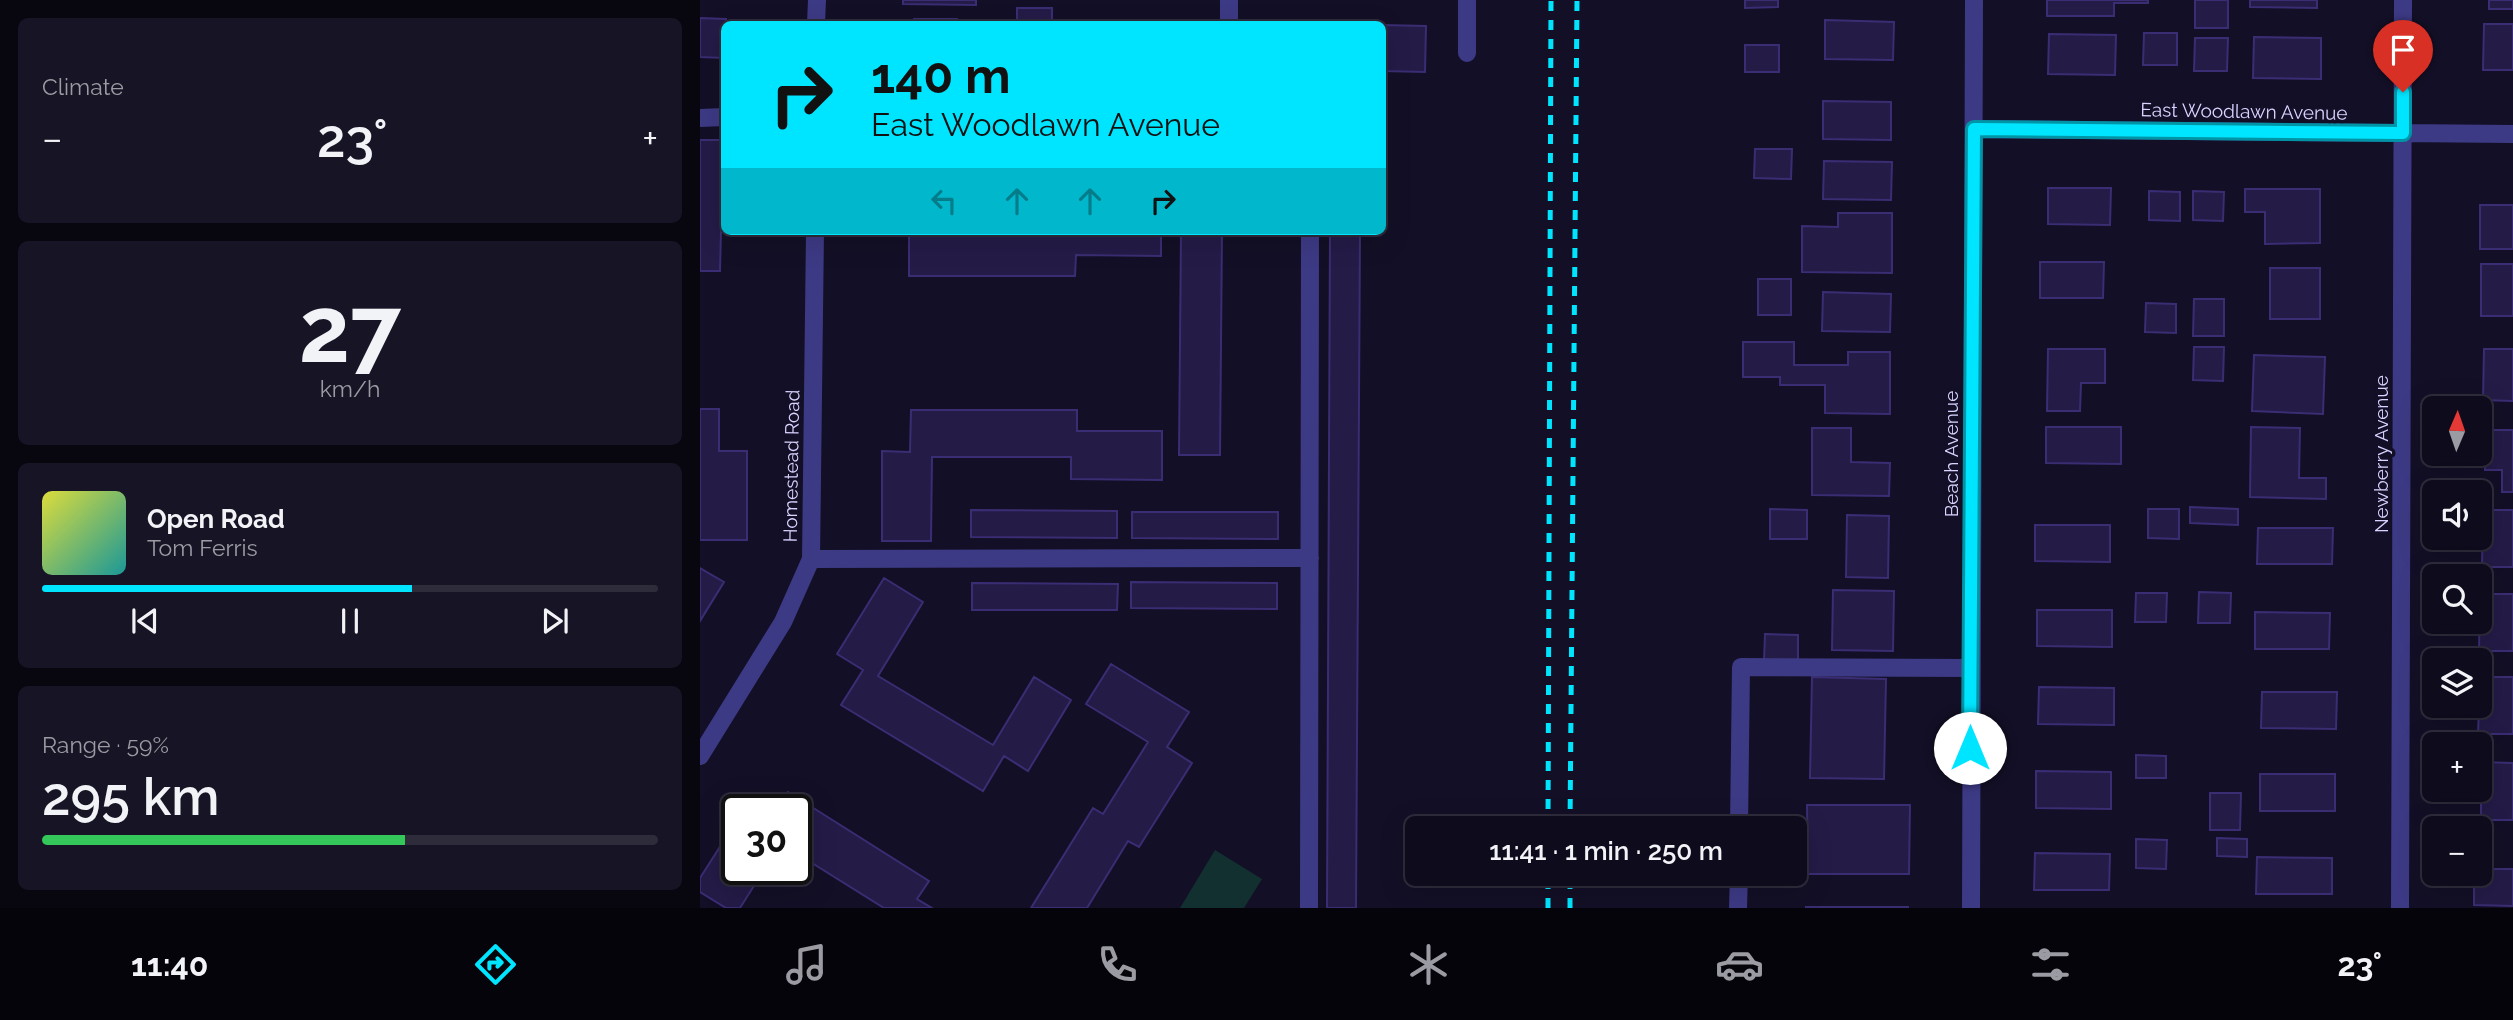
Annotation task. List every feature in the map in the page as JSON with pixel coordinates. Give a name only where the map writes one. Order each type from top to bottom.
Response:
[{"type":"street","points":[[817,0],[817,21]]},
{"type":"street","points":[[1228,21],[1229,0]]},
{"type":"street","points":[[1466,0],[1467,53]]},
{"type":"street","name":"Beach Avenue","points":[[1970,908],[1974,0]]},
{"type":"street","name":"Newberry Avenue","points":[[2400,908],[2403,0]]},
{"type":"street","points":[[700,118],[721,117]]},
{"type":"street","name":"East Woodlawn Avenue","points":[[1974,129],[2513,134]]},
{"type":"street","name":"Homestead Road","points":[[700,757],[783,622],[811,559],[815,235]]},
{"type":"street","points":[[1309,908],[1310,235]]},
{"type":"street","points":[[811,559],[1310,558]]},
{"type":"street","points":[[1739,816],[1741,667],[1970,668]]},
{"type":"street","points":[[1738,908],[1739,886]]},
{"type":"green space","points":[[1215,850],[1262,879],[1244,908],[1180,908]]},
{"type":"building","points":[[903,0],[976,0],[976,5],[903,4]]},
{"type":"building","points":[[1745,0],[1778,0],[1778,7],[1745,8]]},
{"type":"building","points":[[2047,0],[2148,0],[2148,3],[2114,3],[2114,16],[2047,16]]},
{"type":"building","points":[[2195,0],[2228,0],[2228,28],[2195,28]]},
{"type":"building","points":[[2250,0],[2317,0],[2317,8],[2250,7]]},
{"type":"building","points":[[2489,0],[2513,0],[2513,9],[2489,9]]},
{"type":"building","points":[[1017,8],[1052,8],[1052,21],[1017,21]]},
{"type":"building","points":[[700,18],[726,19],[721,21],[721,58],[700,57]]},
{"type":"building","points":[[914,19],[957,19],[957,21]]},
{"type":"building","points":[[1825,20],[1894,22],[1893,60],[1825,59]]},
{"type":"building","points":[[2484,24],[2513,24],[2513,70],[2483,70]]},
{"type":"building","points":[[1386,25],[1426,26],[1425,72],[1386,71]]},
{"type":"building","points":[[2144,33],[2177,33],[2177,65],[2143,65]]},
{"type":"building","points":[[2049,34],[2116,35],[2115,75],[2048,74]]},
{"type":"building","points":[[2254,37],[2321,38],[2321,79],[2253,78]]},
{"type":"building","points":[[2195,38],[2228,38],[2227,71],[2194,71]]},
{"type":"building","points":[[1745,45],[1779,45],[1779,72],[1745,72]]},
{"type":"building","points":[[1823,101],[1891,102],[1891,140],[1823,139]]},
{"type":"building","points":[[700,140],[721,140],[720,271],[700,271]]},
{"type":"building","points":[[1755,149],[1792,149],[1791,179],[1754,178]]},
{"type":"building","points":[[1824,161],[1892,162],[1891,200],[1823,199]]},
{"type":"building","points":[[2048,188],[2111,188],[2110,225],[2048,224]]},
{"type":"building","points":[[2245,189],[2320,189],[2320,243],[2265,244],[2265,212],[2245,212]]},
{"type":"building","points":[[2149,191],[2180,192],[2180,221],[2149,220]]},
{"type":"building","points":[[2193,191],[2224,192],[2223,221],[2193,220]]},
{"type":"building","points":[[2480,205],[2513,205],[2513,249],[2480,249]]},
{"type":"building","points":[[1838,213],[1892,213],[1892,273],[1802,272],[1802,226],[1838,227]]},
{"type":"building","points":[[909,235],[1161,235],[1161,256],[1076,255],[1075,276],[909,276]]},
{"type":"building","points":[[1181,235],[1222,235],[1220,455],[1179,455]]},
{"type":"building","points":[[1330,235],[1360,235],[1356,908],[1327,908]]},
{"type":"building","points":[[2040,262],[2104,262],[2103,298],[2040,298]]},
{"type":"building","points":[[2481,264],[2513,264],[2513,316],[2481,316]]},
{"type":"building","points":[[2270,268],[2320,268],[2320,319],[2270,319]]},
{"type":"building","points":[[1758,279],[1791,279],[1791,315],[1758,315]]},
{"type":"building","points":[[1823,292],[1891,294],[1890,332],[1822,331]]},
{"type":"building","points":[[2194,299],[2224,299],[2224,336],[2193,336]]},
{"type":"building","points":[[2146,303],[2176,304],[2176,333],[2145,332]]},
{"type":"building","points":[[1743,342],[1794,342],[1794,365],[1848,365],[1848,352],[1890,352],[1890,414],[1825,413],[1825,385],[1780,385],[1780,377],[1743,377]]},
{"type":"building","points":[[2194,347],[2224,347],[2223,381],[2193,380]]},
{"type":"building","points":[[2048,349],[2105,349],[2105,383],[2081,383],[2080,411],[2047,411]]},
{"type":"building","points":[[2484,349],[2513,349],[2513,401],[2492,400],[2492,396],[2483,396]]},
{"type":"building","points":[[2254,355],[2325,357],[2323,414],[2252,411]]},
{"type":"building","points":[[700,409],[719,409],[719,451],[747,451],[747,540],[700,540]]},
{"type":"building","points":[[911,410],[1077,410],[1077,431],[1162,431],[1162,480],[1071,479],[1071,457],[932,457],[931,541],[882,541],[882,451],[910,452]]},
{"type":"building","points":[[2046,427],[2121,427],[2121,464],[2046,463]]},
{"type":"building","points":[[2251,427],[2300,428],[2299,478],[2326,478],[2326,499],[2250,497]]},
{"type":"building","points":[[1812,428],[1851,428],[1851,462],[1890,463],[1889,496],[1812,495]]},
{"type":"building","points":[[2492,430],[2513,430],[2513,492],[2502,492],[2502,470],[2485,470],[2485,466],[2492,466]]},
{"type":"building","points":[[2190,507],[2238,509],[2238,525],[2190,523]]},
{"type":"building","points":[[1770,509],[1807,510],[1807,539],[1770,539]]},
{"type":"building","points":[[2148,509],[2179,509],[2179,539],[2148,538]]},
{"type":"building","points":[[971,510],[1117,511],[1117,538],[971,537]]},
{"type":"building","points":[[2492,510],[2513,510],[2513,567],[2482,564],[2482,550],[2492,550]]},
{"type":"building","points":[[1132,512],[1278,512],[1278,539],[1132,538]]},
{"type":"building","points":[[1847,515],[1889,516],[1888,578],[1846,577]]},
{"type":"building","points":[[2035,525],[2110,525],[2110,562],[2035,561]]},
{"type":"building","points":[[2258,528],[2333,528],[2332,564],[2257,564]]},
{"type":"building","points":[[700,568],[724,582],[700,621]]},
{"type":"building","points":[[884,578],[923,602],[878,676],[993,745],[1034,677],[1071,700],[1028,771],[1004,756],[983,791],[841,705],[863,670],[837,654]]},
{"type":"building","points":[[1131,582],[1277,583],[1277,609],[1131,608]]},
{"type":"building","points":[[972,583],[1118,584],[1117,610],[972,610]]},
{"type":"building","points":[[1833,590],[1894,591],[1893,651],[1832,650]]},
{"type":"building","points":[[2199,592],[2231,593],[2230,623],[2198,623]]},
{"type":"building","points":[[2136,593],[2167,593],[2166,622],[2135,622]]},
{"type":"building","points":[[2492,594],[2513,594],[2513,651],[2479,648],[2479,634],[2492,634]]},
{"type":"building","points":[[2037,610],[2112,610],[2112,647],[2037,646]]},
{"type":"building","points":[[2255,612],[2330,613],[2329,649],[2255,649]]},
{"type":"building","points":[[1765,634],[1798,635],[1798,661],[1764,661]]},
{"type":"building","points":[[1111,664],[1189,712],[1167,747],[1192,763],[1139,847],[1128,841],[1087,908],[1031,908],[1093,808],[1103,814],[1148,742],[1086,704]]},
{"type":"building","points":[[1812,677],[1886,679],[1884,779],[1810,778]]},
{"type":"building","points":[[2492,677],[2513,677],[2513,734],[2478,732],[2479,718],[2492,718]]},
{"type":"building","points":[[2039,687],[2114,688],[2114,725],[2038,724]]},
{"type":"building","points":[[2262,692],[2337,692],[2336,729],[2261,728]]},
{"type":"building","points":[[2136,755],[2166,756],[2166,778],[2136,778]]},
{"type":"building","points":[[2492,762],[2513,763],[2513,820],[2492,820],[2492,816],[2481,816],[2481,802],[2492,802]]},
{"type":"building","points":[[2036,771],[2111,772],[2111,809],[2036,808]]},
{"type":"building","points":[[2260,774],[2335,774],[2335,811],[2260,811]]},
{"type":"building","points":[[2210,793],[2241,793],[2240,830],[2210,830]]},
{"type":"building","points":[[1807,805],[1910,805],[1909,874],[1808,874]]},
{"type":"building","points":[[812,807],[929,881],[917,899],[932,908],[884,908],[812,863]]},
{"type":"building","points":[[2217,838],[2247,839],[2247,857],[2217,856]]},
{"type":"building","points":[[2136,839],[2167,840],[2166,869],[2136,868]]},
{"type":"building","points":[[721,845],[721,885],[755,885],[740,908],[726,908],[700,892],[700,878]]},
{"type":"building","points":[[2035,853],[2110,854],[2109,890],[2034,890]]},
{"type":"building","points":[[2257,857],[2332,858],[2332,894],[2256,894]]},
{"type":"building","points":[[2492,869],[2513,869],[2513,906],[2474,905],[2474,886],[2492,886]]},
{"type":"building","points":[[1908,907],[1908,908],[1806,908]]},
{"type":"railway","points":[[1548,816],[1551,0]]},
{"type":"railway","points":[[1570,816],[1577,0]]},
{"type":"railway","points":[[1548,886],[1548,908]]},
{"type":"railway","points":[[1570,886],[1570,908]]},
{"type":"route","points":[[1970,748],[1974,129],[2403,133],[2403,92]]}]
